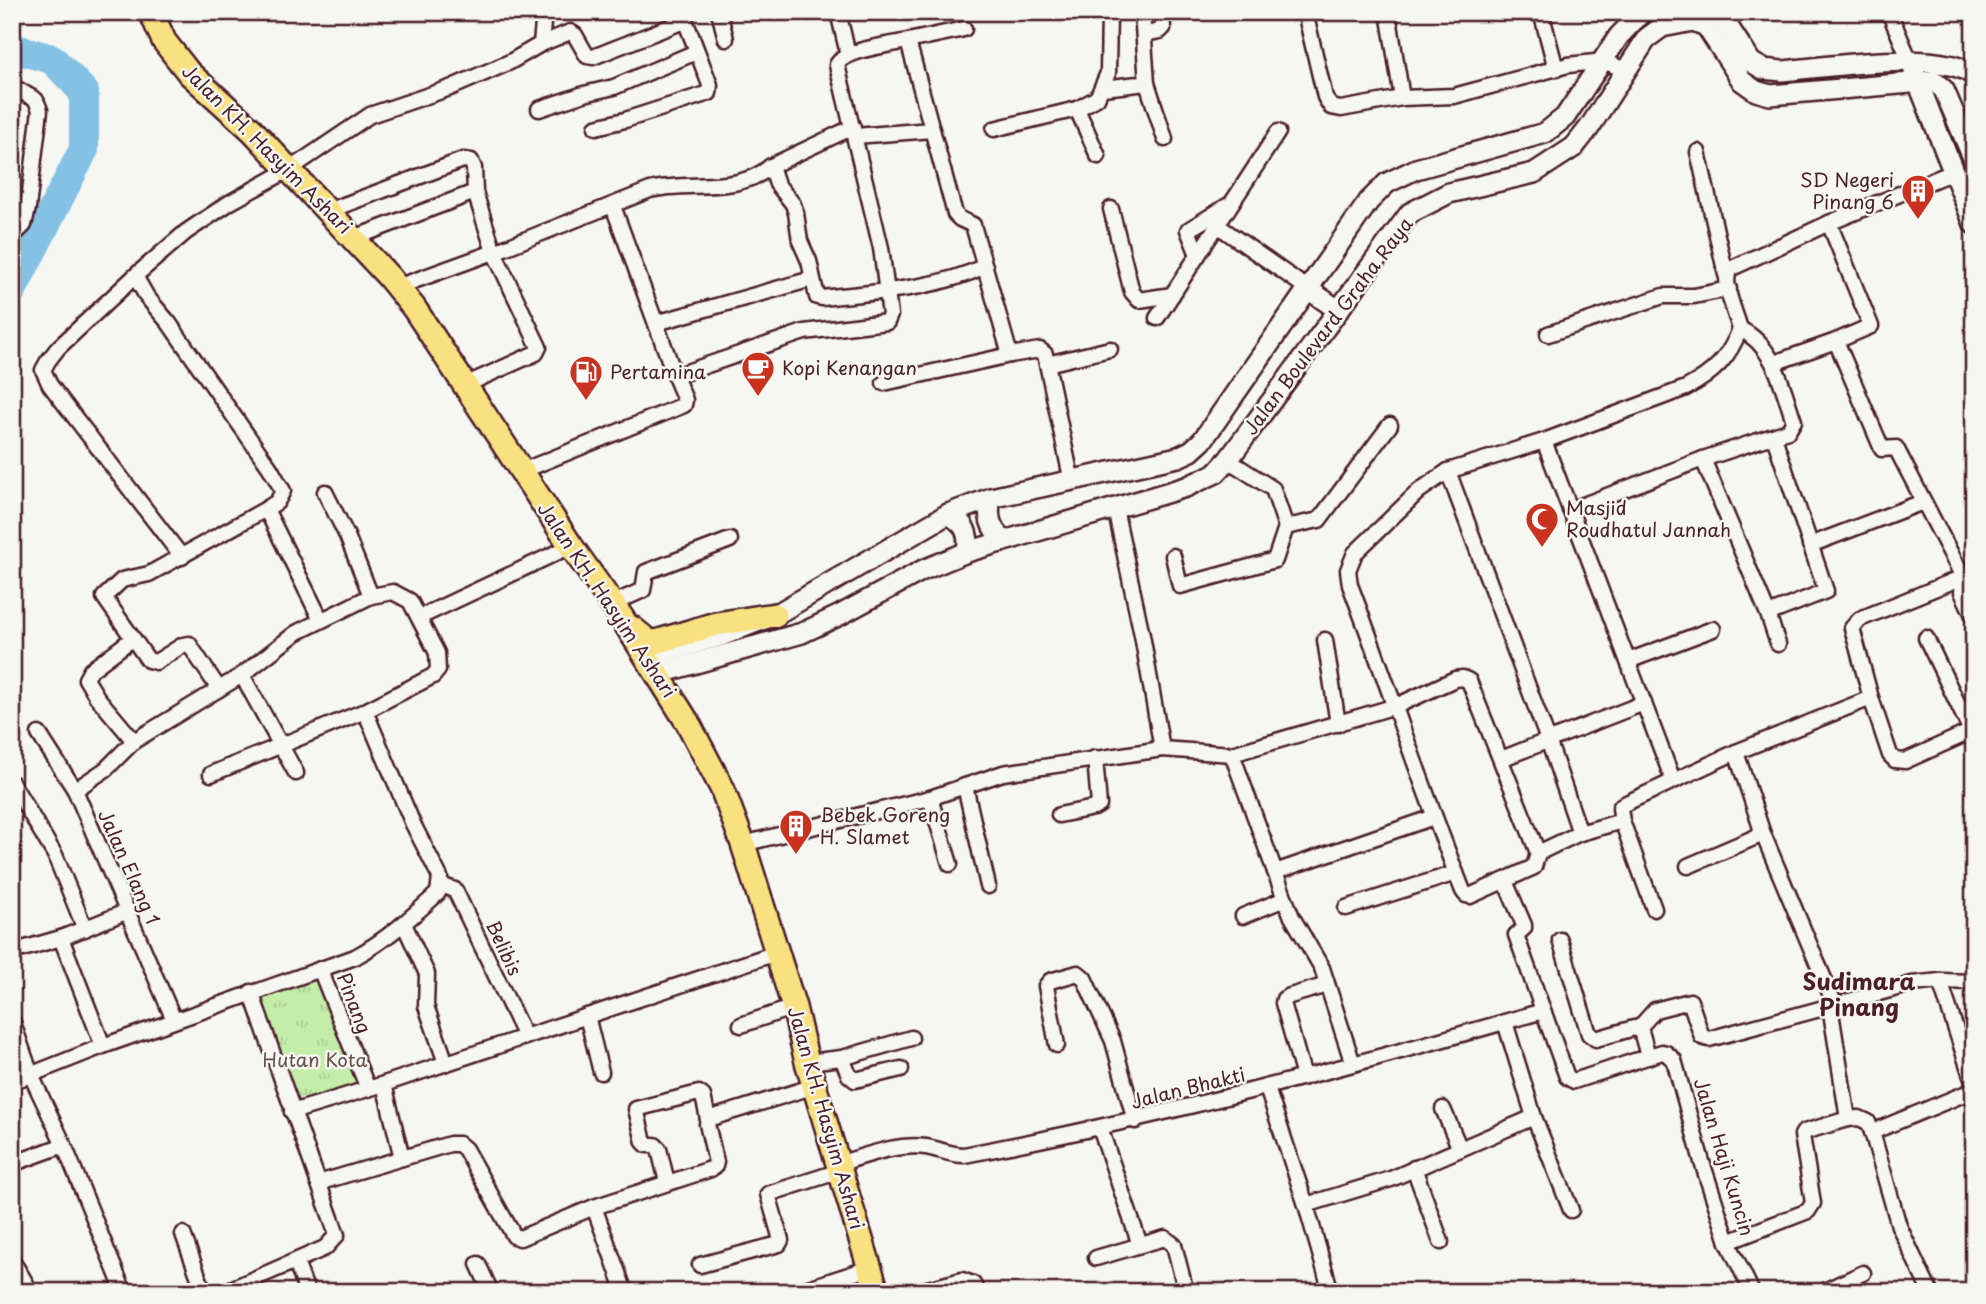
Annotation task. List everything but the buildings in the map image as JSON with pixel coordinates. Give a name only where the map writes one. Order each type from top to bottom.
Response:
[{"type":"main road","name":"Jalan KH. Hasyim Ashari","points":[[151,12],[164,41],[189,74],[252,130],[397,287],[617,611],[702,748],[722,788],[743,844],[794,1007],[807,1062],[877,1292]]},
{"type":"main road","name":"Jalan Boulevard Graha Raya","points":[[652,666],[775,615],[948,514],[991,498],[1072,482],[1191,452],[1202,441],[1369,201],[1387,184],[1416,169],[1545,133],[1565,117],[1619,36],[1642,12]]},
{"type":"main road","points":[[1719,12],[1751,62],[1763,69],[1782,71],[1910,61],[1947,64],[1968,71],[1974,76]]},
{"type":"main road","name":"Jalan Boulevard Graha Raya","points":[[652,666],[802,633],[923,570],[967,552],[1203,481],[1216,473],[1410,213],[1449,193],[1534,173],[1574,147],[1647,38],[1662,27],[1693,21],[1706,26],[1742,81],[1756,91],[1770,95],[1918,81]]},
{"type":"main road","points":[[1910,61],[1974,224]]},
{"type":"main road","points":[[1918,81],[1934,81],[1944,90],[1974,160]]},
{"type":"main road","points":[[1308,289],[1338,310]]},
{"type":"main road","points":[[991,498],[988,510],[990,522],[1003,540]]},
{"type":"main road","points":[[948,514],[959,519],[966,529],[969,540],[967,552]]},
{"type":"main road","points":[[617,611],[640,635],[648,641],[656,642],[726,622],[775,615]]},
{"type":"street","points":[[541,44],[544,12]]},
{"type":"street","points":[[719,12],[726,39]]},
{"type":"street","points":[[838,12],[848,54]]},
{"type":"street","points":[[994,129],[1077,109],[1097,98],[1108,74],[1109,12]]},
{"type":"street","points":[[1142,12],[1147,83],[1164,139]]},
{"type":"street","points":[[1145,34],[1163,28],[1162,12]]},
{"type":"street","points":[[1305,12],[1325,97],[1331,107],[1341,109],[1402,98],[1454,96],[1556,69],[1604,61],[1627,71]]},
{"type":"street","points":[[1388,12],[1402,98]]},
{"type":"street","points":[[1541,12],[1556,69]]},
{"type":"street","points":[[1889,12],[1910,61]]},
{"type":"street","points":[[182,557],[50,385],[43,370],[58,348],[186,232],[229,203],[289,169],[370,115],[450,88],[570,32],[575,35],[587,56],[593,57],[683,17],[710,85],[709,93],[596,127]]},
{"type":"street","points":[[676,376],[781,339],[825,328],[885,324],[890,319],[881,248],[837,65],[839,60],[848,54],[964,29]]},
{"type":"street","points":[[908,41],[955,214],[973,225],[1010,355]]},
{"type":"street","points":[[539,109],[614,87],[696,52]]},
{"type":"street","points":[[1103,88],[1147,83]]},
{"type":"street","points":[[12,86],[36,100],[40,110],[28,208],[24,225],[12,237]]},
{"type":"street","points":[[1077,109],[1098,156]]},
{"type":"street","points":[[397,287],[650,190],[665,186],[749,181],[771,166],[854,131],[932,130]]},
{"type":"street","points":[[1157,318],[1278,132]]},
{"type":"street","points":[[743,844],[930,798],[1003,773],[1162,749],[1232,754],[1396,706],[1455,679],[1463,678],[1469,681],[1538,853],[1534,867],[1470,896],[1466,895],[1434,817],[1396,706],[1350,585],[1348,570],[1355,553],[1389,519],[1419,491],[1448,471],[1544,440],[1686,388],[1704,379],[1727,357],[1740,329],[1698,152]]},
{"type":"street","points":[[328,211],[463,160],[471,161],[475,192],[494,252],[525,315],[539,351],[465,385]]},
{"type":"street","points":[[771,166],[777,184],[793,204],[815,293],[822,298],[887,291],[949,280],[985,266]]},
{"type":"street","points":[[1728,282],[1730,269],[1829,223],[1953,172]]},
{"type":"street","points":[[354,238],[475,192]]},
{"type":"street","points":[[1198,255],[1188,230],[1231,203]]},
{"type":"street","points":[[522,471],[684,405],[685,400],[613,206]]},
{"type":"street","points":[[1111,209],[1132,292],[1139,300],[1172,295]]},
{"type":"street","points":[[1774,363],[1871,326],[1829,223]]},
{"type":"street","points":[[1217,225],[1308,289]]},
{"type":"street","points":[[135,276],[281,487],[281,498],[266,509],[149,574],[122,580],[106,593],[105,601],[151,663],[156,663],[183,645],[189,645],[219,689]]},
{"type":"street","points":[[656,323],[812,279]]},
{"type":"street","points":[[1548,334],[1663,296],[1694,296],[1728,282]]},
{"type":"street","points":[[1570,510],[1703,459],[1788,431],[1794,421],[1774,363],[1758,340],[1740,329]]},
{"type":"street","points":[[1836,341],[1882,449],[1896,448],[1963,577],[1962,592],[1969,597],[1974,617]]},
{"type":"street","points":[[1046,364],[1110,349]]},
{"type":"street","points":[[884,383],[1010,355],[1044,351],[1072,482]]},
{"type":"street","points":[[1286,527],[1320,520],[1390,425]]},
{"type":"street","points":[[1768,614],[1826,591],[1774,437]]},
{"type":"street","points":[[1544,440],[1673,780]]},
{"type":"street","points":[[1703,459],[1778,644]]},
{"type":"street","points":[[1173,556],[1180,586],[1275,559],[1286,527],[1273,489],[1228,460]]},
{"type":"street","points":[[1448,471],[1580,833]]},
{"type":"street","points":[[325,492],[347,536],[371,596]]},
{"type":"street","points":[[1810,545],[1923,502]]},
{"type":"street","points":[[1115,508],[1142,635],[1162,749]]},
{"type":"street","points":[[266,509],[321,620]]},
{"type":"street","points":[[617,611],[643,590],[646,572],[730,540]]},
{"type":"street","points":[[420,617],[571,546]]},
{"type":"street","points":[[1926,638],[1973,730],[1905,761],[1895,760],[1871,698],[1852,628],[1860,619],[1886,607],[1963,577]]},
{"type":"street","points":[[75,790],[106,769],[134,741],[242,675],[296,633],[371,596],[398,594],[410,601],[440,662],[433,676],[365,711],[211,774]]},
{"type":"street","points":[[1628,662],[1713,629]]},
{"type":"street","points":[[132,639],[91,670],[86,679],[97,697],[134,741]]},
{"type":"street","points":[[1325,640],[1338,724]]},
{"type":"street","points":[[242,675],[296,773]]},
{"type":"street","points":[[1654,909],[1622,821],[1619,808],[1622,805],[1735,752],[1871,698]]},
{"type":"street","points":[[1501,759],[1644,703]]},
{"type":"street","name":"Belibis","points":[[365,711],[440,881],[455,890],[525,1037]]},
{"type":"street","name":"Jalan Elang 1","points":[[39,734],[75,790],[174,1020]]},
{"type":"street","points":[[1735,752],[1763,834],[1833,1006],[1848,1119]]},
{"type":"street","points":[[1232,754],[1285,899],[1317,956],[1353,1064]]},
{"type":"street","points":[[1059,815],[1099,805],[1095,758]]},
{"type":"street","points":[[12,783],[55,855],[85,929]]},
{"type":"street","points":[[965,786],[988,886]]},
{"type":"street","points":[[930,798],[950,864]]},
{"type":"street","points":[[1275,872],[1434,817]]},
{"type":"street","points":[[1538,853],[1580,833],[1622,821]]},
{"type":"street","points":[[1688,866],[1763,834]]},
{"type":"street","points":[[1346,908],[1456,873]]},
{"type":"street","points":[[12,1082],[174,1020],[355,957],[404,924],[438,893],[440,881]]},
{"type":"street","points":[[1505,881],[1524,925],[1516,935],[1570,1081],[1648,1056],[1641,1031],[1638,1029],[1596,1040],[1592,1038],[1560,940]]},
{"type":"street","points":[[1243,916],[1285,899]]},
{"type":"street","points":[[12,952],[61,938],[128,911]]},
{"type":"street","points":[[404,924],[428,974],[426,1006],[446,1063]]},
{"type":"street","points":[[61,938],[103,1046]]},
{"type":"street","points":[[292,1112],[384,1084],[776,953]]},
{"type":"street","name":"Pinang","points":[[320,969],[368,1089]]},
{"type":"street","points":[[1058,1045],[1046,986],[1050,981],[1078,973],[1084,978],[1113,1041],[1135,1121]]},
{"type":"street","points":[[1872,1132],[1974,1088],[1940,981]]},
{"type":"street","points":[[1638,1029],[1655,1010],[1690,1000],[1702,1037],[1709,1039],[1912,984],[1974,982]]},
{"type":"street","points":[[1304,1077],[1284,999],[1327,985]]},
{"type":"street","points":[[224,1292],[325,1248],[337,1235],[251,992]]},
{"type":"street","points":[[741,1026],[794,1007]]},
{"type":"street","name":"Jalan Bhakti","points":[[701,1265],[779,1244],[781,1240],[768,1194],[839,1167],[913,1146],[964,1155],[1135,1121],[1267,1088],[1543,1011]]},
{"type":"street","points":[[587,1016],[601,1072]]},
{"type":"street","points":[[12,1020],[31,1075],[64,1145],[124,1292]]},
{"type":"street","points":[[1505,1022],[1534,1117],[1571,1209]]},
{"type":"street","points":[[807,1062],[842,1058],[912,1038]]},
{"type":"street","name":"Jalan Haji Kuncin","points":[[1648,1056],[1666,1053],[1674,1060],[1702,1162],[1728,1242],[1752,1292]]},
{"type":"street","points":[[842,1058],[849,1075],[855,1080],[901,1069]]},
{"type":"street","points":[[384,1084],[402,1158]]},
{"type":"street","points":[[708,1119],[815,1086]]},
{"type":"street","points":[[1267,1088],[1306,1205],[1331,1292]]},
{"type":"street","points":[[318,1183],[450,1144],[459,1144],[465,1149],[514,1236],[520,1238],[594,1207],[715,1166],[703,1096],[699,1093],[636,1109],[644,1142],[659,1149],[667,1182]]},
{"type":"street","points":[[1443,1109],[1460,1149]]},
{"type":"street","points":[[1306,1205],[1360,1190],[1534,1117]]},
{"type":"street","points":[[1728,1242],[1808,1211],[1813,1203],[1802,1135],[1805,1131],[1848,1119],[1864,1119],[1872,1132],[1899,1226],[1930,1292]]},
{"type":"street","points":[[1100,1128],[1140,1245]]},
{"type":"street","points":[[12,1164],[64,1145]]},
{"type":"street","points":[[1414,1168],[1441,1242]]},
{"type":"street","points":[[594,1207],[625,1292]]},
{"type":"street","points":[[183,1234],[204,1292]]},
{"type":"street","points":[[1096,1258],[1165,1238],[1170,1240],[1175,1250],[1186,1292]]},
{"type":"street","points":[[12,1260],[31,1292]]},
{"type":"street","points":[[296,1262],[307,1292]]},
{"type":"street","points":[[478,1264],[491,1292]]},
{"type":"street","points":[[796,1292],[870,1268]]},
{"type":"street","points":[[1822,1292],[1863,1273]]},
{"type":"street","points":[[916,1292],[962,1280],[973,1284],[977,1292]]},
{"type":"green space","name":"Hutan Kota","points":[[318,974],[360,1082],[294,1108],[257,995]]},
{"type":"waterway","points":[[12,48],[52,59],[84,92],[84,149],[12,290]]},
{"type":"place","name":"SD Negeri Pinang 6","points":[[1918,221]]},
{"type":"place","name":"Kopi Kenangan","points":[[758,398]]},
{"type":"place","name":"Pertamina","points":[[586,402]]},
{"type":"place","name":"Masjid Roudhatul Jannah","points":[[1542,549]]},
{"type":"place","name":"Bebek Goreng H. Slamet","points":[[796,856]]},
{"type":"district","name":"Sudimara Pinang","points":[[1859,995]]}]
